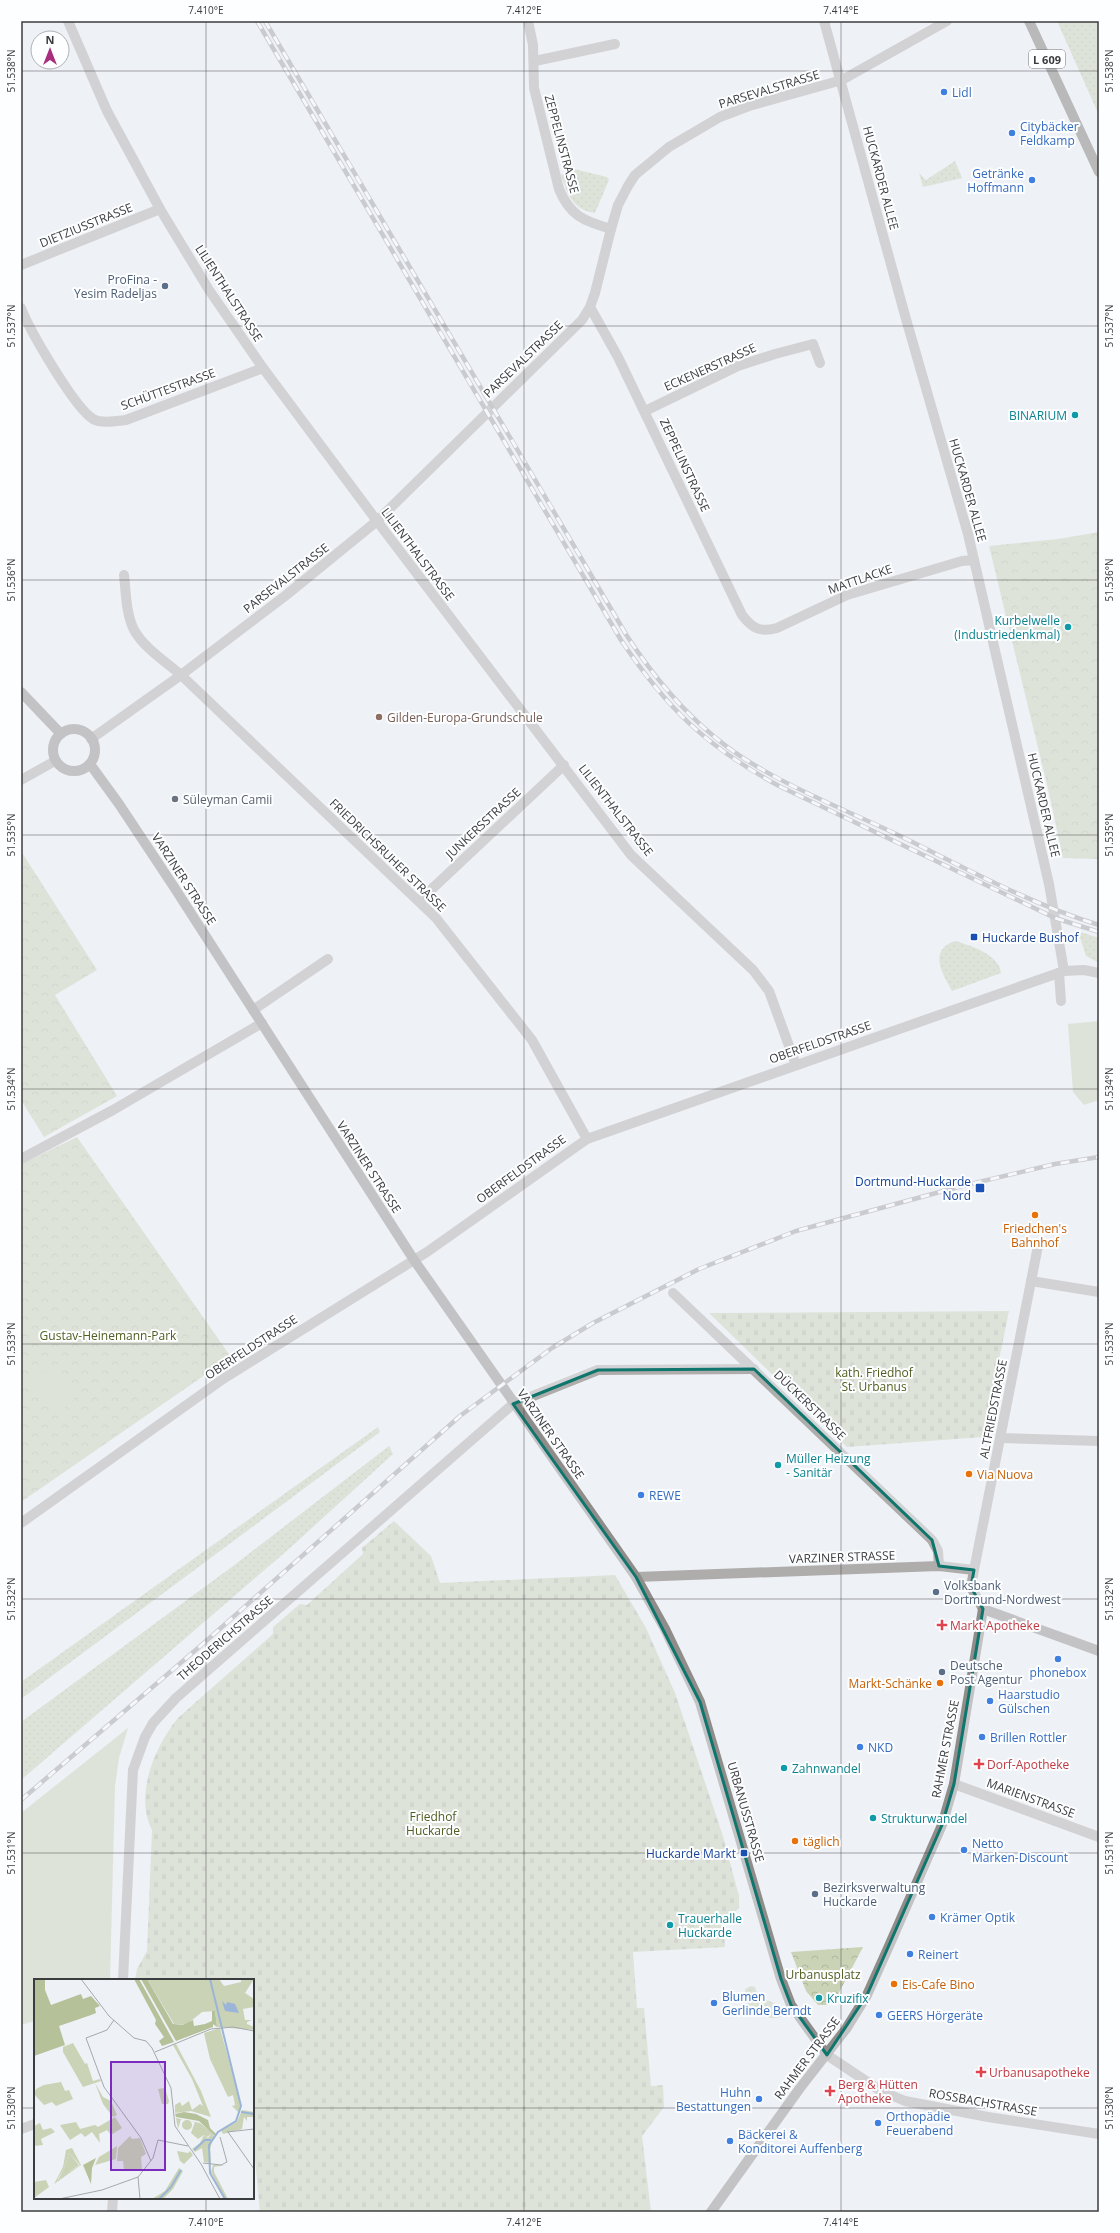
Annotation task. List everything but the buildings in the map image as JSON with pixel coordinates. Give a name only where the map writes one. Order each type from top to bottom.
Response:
[{"type":"main road","name":"L 609","points":[[1029,21],[1099,172]]},
{"type":"street","name":"LILIENTHALSTRASSE","points":[[68,21],[107,111],[160,209],[210,290],[263,368],[377,521],[631,855],[753,970],[769,992],[796,1065]]},
{"type":"street","name":"ZEPPELINSTRASSE","points":[[528,21],[535,61],[534,88],[559,189],[565,204],[576,215],[589,222],[611,229]]},
{"type":"street","name":"HUCKARDER ALLEE","points":[[824,21],[842,80],[902,304],[968,534],[1049,884],[1062,972],[1061,1001]]},
{"type":"street","name":"PARSEVALSTRASSE","points":[[91,739],[181,675],[327,564],[377,521],[582,320],[590,307],[611,229],[628,186],[636,175],[669,147],[720,117],[749,106],[842,80],[947,21]]},
{"type":"street","points":[[535,61],[615,44]]},
{"type":"street","name":"DIETZIUSSTRASSE","points":[[21,265],[160,209]]},
{"type":"street","name":"ZEPPELINSTRASSE","points":[[590,307],[618,357],[645,411],[742,615],[750,625],[759,630]]},
{"type":"street","name":"SCHÜTTESTRASSE","points":[[21,308],[44,352],[70,392],[84,411],[94,420],[110,422],[126,420],[263,368]]},
{"type":"street","name":"ECKENERSTRASSE","points":[[645,411],[738,366],[775,354],[813,344],[820,363]]},
{"type":"street","name":"MATTLACKE","points":[[759,630],[777,628],[847,595],[868,588],[974,560]]},
{"type":"street","name":"FRIEDRICHSRUHER STRASSE","points":[[124,575],[129,616],[134,630],[145,643],[181,675],[436,918],[532,1040],[587,1139]]},
{"type":"street","points":[[21,692],[61,734]]},
{"type":"street","points":[[67,730],[80,730],[91,739],[95,752],[90,764],[78,771],[71,771],[64,769],[56,761],[53,752],[53,745],[61,734],[67,730]]},
{"type":"street","points":[[21,780],[56,761]]},
{"type":"street","name":"VARZINER STRASSE","points":[[90,764],[120,804],[414,1260],[513,1404],[636,1577],[939,1566],[974,1570]]},
{"type":"street","name":"JUNKERSSTRASSE","points":[[419,901],[564,765]]},
{"type":"street","points":[[254,1010],[328,959]]},
{"type":"street","name":"OBERFELDSTRASSE","points":[[21,1523],[223,1379],[414,1260],[587,1139],[1062,972],[1084,970],[1099,973]]},
{"type":"street","points":[[21,1159],[113,1110],[262,1023]]},
{"type":"street","name":"ALTFRIEDSTRASSE","points":[[984,1609],[971,1587],[1038,1246]]},
{"type":"street","points":[[1031,1281],[1099,1292]]},
{"type":"street","name":"DÜCKERSTRASSE","points":[[673,1293],[932,1540],[938,1551],[939,1566]]},
{"type":"street","points":[[513,1404],[598,1370],[754,1369]]},
{"type":"street","name":"THEODERICHSTRASSE","points":[[123,1979],[132,1776],[137,1757],[153,1723],[176,1698],[513,1404]]},
{"type":"street","points":[[1001,1438],[1099,1442]]},
{"type":"street","name":"URBANUSSTRASSE","points":[[636,1577],[665,1629],[700,1702],[781,1979],[791,2005],[827,2054]]},
{"type":"street","points":[[984,1609],[1099,1651]]},
{"type":"street","name":"RAHMER STRASSE","points":[[711,2212],[800,2088],[846,2029],[870,1988],[942,1825],[954,1784],[984,1609]]},
{"type":"street","name":"MARIENSTRASSE","points":[[954,1784],[1099,1837]]},
{"type":"street","name":"ROSSBACHSTRASSE","points":[[827,2054],[881,2092],[905,2101],[988,2117],[1099,2134]]},
{"type":"street","points":[[21,2129],[34,2124]]},
{"type":"street","points":[[112,2212],[113,2199]]},
{"type":"highlighted area","points":[[754,1369],[932,1540],[939,1566],[974,1570],[971,1587],[983,1609],[954,1784],[942,1825],[867,1995],[827,2055],[791,2005],[781,1979],[700,1702],[636,1577],[513,1404],[598,1370]]},
{"type":"green space","points":[[1057,21],[1099,21],[1098,113]]},
{"type":"green space","points":[[955,161],[962,178],[923,187],[919,173],[926,180]]},
{"type":"green space","points":[[574,169],[607,177],[609,180],[595,213],[587,211],[576,205],[566,189],[561,175]]},
{"type":"green space","points":[[1099,532],[1099,859],[1063,858],[1049,793],[989,546],[1058,539]]},
{"type":"green space","points":[[21,851],[97,970],[55,995],[117,1096],[44,1137],[21,1100]]},
{"type":"green space","points":[[1078,931],[1099,938],[1099,963],[1086,956]]},
{"type":"green space","points":[[955,941],[976,948],[990,956],[996,961],[1001,973],[952,991],[941,970],[940,956],[942,950],[947,945]]},
{"type":"green space","points":[[1099,1021],[1099,1100],[1084,1105],[1073,1092],[1068,1024]]},
{"type":"green space","name":"Gustav-Heinemann-Park","points":[[77,1137],[231,1357],[21,1502],[21,1164]]},
{"type":"green space","name":"kath. Friedhof St. Urbanus","points":[[1009,1311],[983,1437],[847,1447],[709,1313]]},
{"type":"green space","points":[[44,1359],[50,1359],[50,1371],[75,1398],[59,1414],[30,1383],[44,1371]]},
{"type":"green space","points":[[378,1427],[380,1432],[21,1699],[21,1682]]},
{"type":"green space","points":[[389,1446],[393,1454],[290,1548],[21,1780],[21,1722],[233,1566]]},
{"type":"green space","name":"Friedhof Huckarde","points":[[394,1521],[431,1556],[440,1583],[615,1575],[646,1628],[675,1693],[722,1833],[739,1896],[739,1908],[734,1913],[723,1916],[725,1947],[633,1952],[637,2008],[644,2008],[651,2086],[663,2085],[664,2107],[642,2136],[651,2212],[260,2212],[254,2149],[254,1979],[135,1979],[137,1969],[147,1951],[152,1830],[147,1816],[145,1802],[146,1787],[150,1771],[162,1742],[178,1718],[273,1634],[273,1627],[300,1604],[307,1605],[363,1554],[362,1548]]},
{"type":"green space","points":[[128,1728],[119,1758],[115,1786],[110,1979],[34,1979],[34,2021],[21,2025],[21,1813]]},
{"type":"green space","name":"Urbanusplatz","points":[[863,1947],[834,2002],[828,2005],[818,2005],[806,1991],[791,1952]]},
{"type":"green space","points":[[751,1986],[755,1987],[761,1997],[776,2005],[782,2016],[777,2018],[767,2017],[746,2002],[745,1989]]},
{"type":"railway","points":[[257,21],[621,640],[638,664],[672,706],[690,724],[730,756],[779,786],[1055,918],[1099,932]]},
{"type":"railway","points":[[265,21],[627,636],[646,664],[690,715],[716,738],[735,752],[777,778],[892,832],[1020,895],[1099,925]]},
{"type":"railway","points":[[21,1800],[205,1642],[460,1416],[552,1348],[593,1323],[699,1269],[796,1231],[962,1186],[1055,1164],[1099,1157]]},
{"type":"place","name":"Lidl","points":[[944,92]]},
{"type":"place","name":"Citybäcker Feldkamp","points":[[1012,133]]},
{"type":"place","name":"Getränke Hoffmann","points":[[1032,180]]},
{"type":"place","name":"ProFina - Yesim Radeljas","points":[[165,286]]},
{"type":"place","name":"BINARIUM","points":[[1075,415]]},
{"type":"place","name":"Kurbelwelle (Industriedenkmal)","points":[[1068,627]]},
{"type":"place","name":"Gilden-Europa-Grundschule","points":[[379,717]]},
{"type":"place","name":"Süleyman Camii","points":[[175,799]]},
{"type":"place","name":"Huckarde Bushof","points":[[974,937]]},
{"type":"place","name":"Dortmund-Huckarde Nord","points":[[980,1188]]},
{"type":"place","name":"Friedchen's Bahnhof","points":[[1035,1215]]},
{"type":"place","name":"Müller Heizung - Sanitär","points":[[778,1465]]},
{"type":"place","name":"Via Nuova","points":[[969,1474]]},
{"type":"place","name":"REWE","points":[[641,1495]]},
{"type":"place","name":"Volksbank Dortmund-Nordwest","points":[[936,1592]]},
{"type":"place","name":"Markt Apotheke","points":[[942,1625]]},
{"type":"place","name":"phonebox","points":[[1058,1659]]},
{"type":"place","name":"Deutsche Post Agentur","points":[[942,1672]]},
{"type":"place","name":"Markt-Schänke","points":[[940,1683]]},
{"type":"place","name":"Haarstudio Gülschen","points":[[990,1701]]},
{"type":"place","name":"Brillen Rottler","points":[[982,1737]]},
{"type":"place","name":"NKD","points":[[860,1747]]},
{"type":"place","name":"Dorf-Apotheke","points":[[979,1764]]},
{"type":"place","name":"Zahnwandel","points":[[784,1768]]},
{"type":"place","name":"Strukturwandel","points":[[873,1818]]},
{"type":"place","name":"täglich","points":[[795,1841]]},
{"type":"place","name":"Netto Marken-Discount","points":[[964,1850]]},
{"type":"place","name":"Huckarde Markt","points":[[744,1853]]},
{"type":"place","name":"Bezirksverwaltung Huckarde","points":[[815,1894]]},
{"type":"place","name":"Krämer Optik","points":[[932,1917]]},
{"type":"place","name":"Trauerhalle Huckarde","points":[[670,1925]]},
{"type":"place","name":"Reinert","points":[[910,1954]]},
{"type":"place","name":"Eis-Cafe Bino","points":[[894,1984]]},
{"type":"place","name":"Kruzifix","points":[[819,1998]]},
{"type":"place","name":"Blumen Gerlinde Berndt","points":[[714,2003]]},
{"type":"place","name":"GEERS Hörgeräte","points":[[879,2015]]},
{"type":"place","name":"Urbanusapotheke","points":[[981,2072]]},
{"type":"place","name":"Berg & Hütten Apotheke","points":[[830,2091]]},
{"type":"place","name":"Huhn Bestattungen","points":[[759,2099]]},
{"type":"place","name":"Orthopädie Feuerabend","points":[[878,2123]]},
{"type":"place","name":"Bäckerei & Konditorei Auffenberg","points":[[730,2141]]}]
